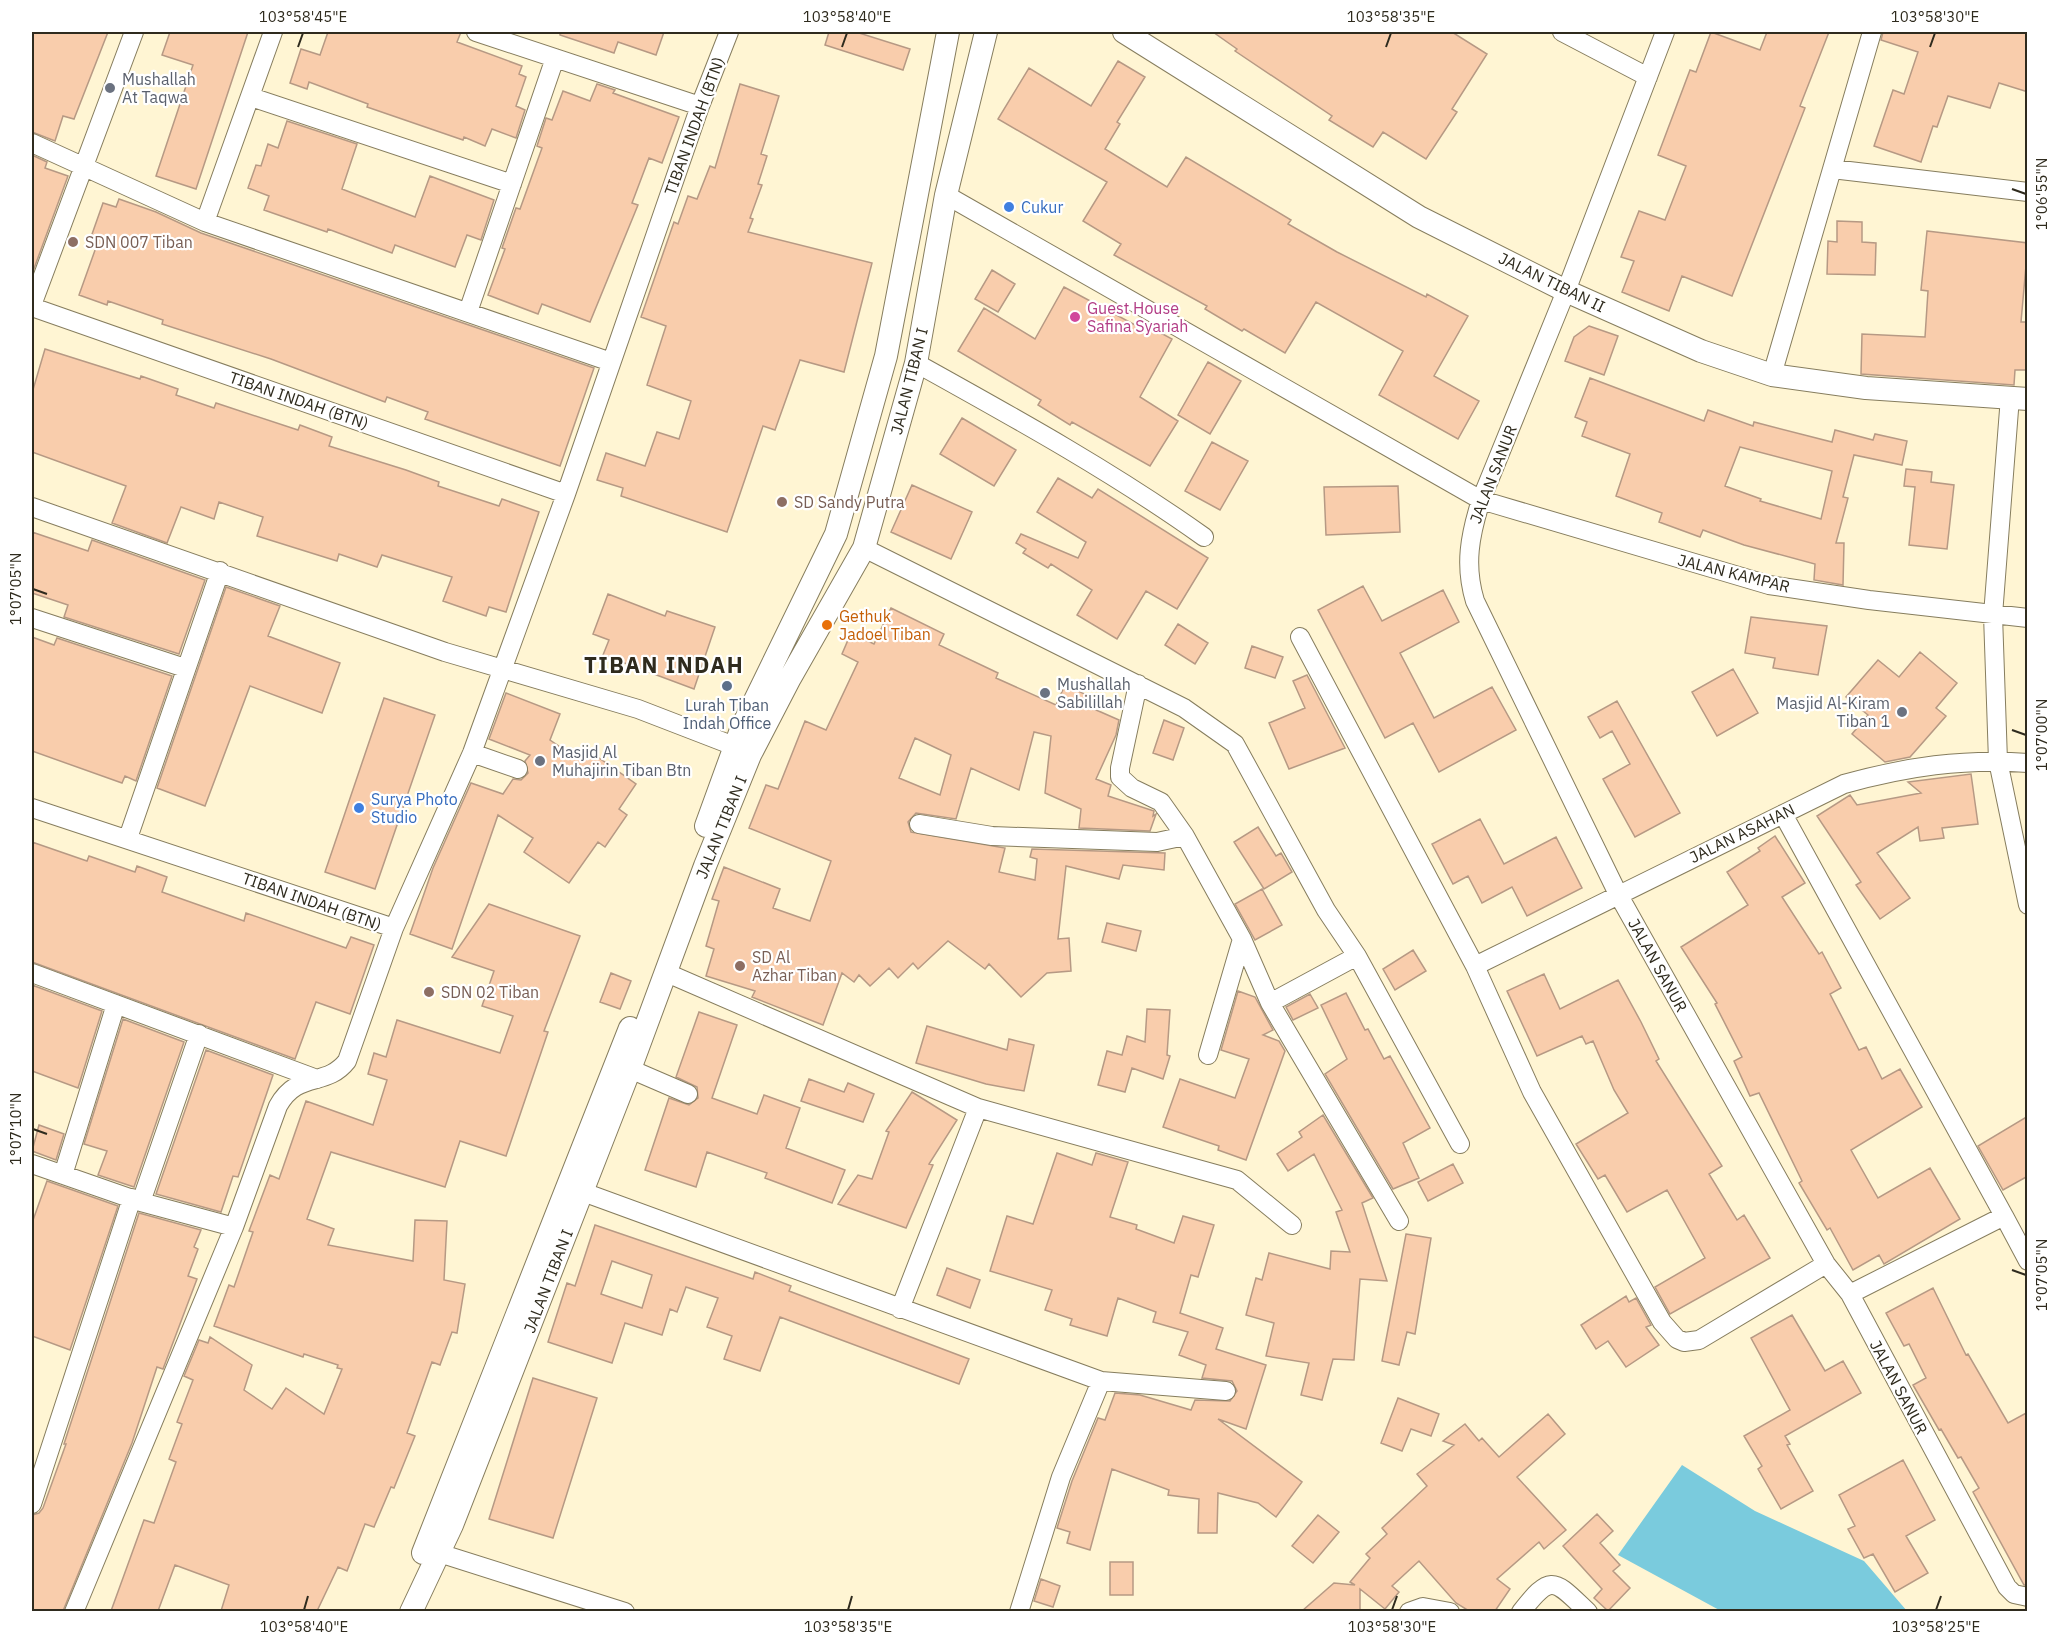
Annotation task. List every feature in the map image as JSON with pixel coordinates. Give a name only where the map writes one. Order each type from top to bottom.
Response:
[{"type":"street","name":"TIBAN INDAH (BTN)","points":[[134,32],[32,306],[566,494]]},
{"type":"street","points":[[205,222],[273,32]]},
{"type":"street","points":[[476,32],[699,106]]},
{"type":"street","name":"TIBAN INDAH (BTN)","points":[[32,808],[394,928],[472,753],[566,494],[699,106],[729,32]]},
{"type":"street","name":"JALAN TIBAN I","points":[[395,1611],[432,1533],[655,968],[734,746],[836,534],[886,356],[948,32]]},
{"type":"street","name":"JALAN TIBAN I","points":[[411,1611],[440,1553],[583,1192],[667,973],[705,866],[750,755],[790,678],[864,548],[916,363],[946,195],[986,32]]},
{"type":"street","name":"JALAN TIBAN II","points":[[1124,32],[1419,217],[1566,291],[1701,351],[1772,375],[1866,388],[2019,398]]},
{"type":"street","points":[[1562,32],[1648,77]]},
{"type":"street","name":"JALAN SANUR","points":[[1665,32],[1566,291],[1481,500],[1472,528],[1467,556],[1469,581],[1475,601],[1618,894],[1827,1264],[1850,1294],[2007,1587],[2014,1594],[2028,1597]]},
{"type":"street","points":[[1772,375],[1872,32]]},
{"type":"street","points":[[468,312],[555,58]]},
{"type":"street","points":[[251,97],[512,184]]},
{"type":"street","points":[[32,143],[205,222],[611,362]]},
{"type":"street","points":[[1832,169],[2028,192]]},
{"type":"street","name":"JALAN KAMPAR","points":[[946,195],[1481,500],[1768,585],[2028,618]]},
{"type":"street","points":[[916,363],[1065,446],[1152,500],[1204,537]]},
{"type":"street","points":[[2019,398],[1994,615],[1998,761],[2028,905]]},
{"type":"street","points":[[32,507],[220,571],[445,652],[638,709],[734,746]]},
{"type":"street","points":[[836,534],[1184,708],[1235,744],[1326,910],[1357,956],[1460,1144]]},
{"type":"street","points":[[128,838],[220,571]]},
{"type":"street","points":[[32,618],[185,668]]},
{"type":"street","points":[[1300,637],[1474,966],[1532,1092],[1662,1322],[1677,1339],[1684,1342],[1699,1340],[1827,1264]]},
{"type":"street","points":[[1138,684],[1119,768],[1120,777],[1132,788],[1161,802],[1185,836],[1242,939],[1270,1003],[1399,1221]]},
{"type":"street","points":[[472,753],[518,769]]},
{"type":"street","name":"JALAN ASAHAN","points":[[1474,966],[1844,784],[1892,770],[1940,763],[1998,761],[2028,763]]},
{"type":"street","points":[[1783,814],[2028,1262]]},
{"type":"street","points":[[919,824],[1002,836],[1157,842],[1185,836]]},
{"type":"street","points":[[74,1611],[234,1227],[285,1095],[295,1087],[338,1072],[347,1061],[394,928]]},
{"type":"street","points":[[1208,1055],[1242,939]]},
{"type":"street","points":[[1270,1003],[1357,956]]},
{"type":"street","points":[[32,973],[317,1079]]},
{"type":"street","points":[[667,973],[978,1108],[1237,1180],[1292,1225]]},
{"type":"street","points":[[63,1175],[116,1004]]},
{"type":"street","points":[[32,1504],[136,1200],[199,1034]]},
{"type":"street","points":[[630,1069],[688,1094]]},
{"type":"street","points":[[900,1310],[978,1108]]},
{"type":"street","points":[[33,1169],[63,1175],[136,1200],[234,1227]]},
{"type":"street","points":[[583,1192],[900,1310],[1101,1381],[1226,1391]]},
{"type":"street","points":[[1850,1294],[2004,1216]]},
{"type":"street","points":[[1019,1611],[1060,1477],[1101,1381]]},
{"type":"street","points":[[440,1553],[626,1611]]},
{"type":"street","points":[[1521,1611],[1540,1587],[1551,1584],[1564,1589],[1588,1611]]},
{"type":"street","points":[[1409,1611],[1423,1607],[1450,1611]]},
{"type":"water","points":[[1682,1465],[1755,1511],[1864,1561],[1907,1611],[1721,1611],[1618,1555]]},
{"type":"building","points":[[32,32],[108,32],[74,119],[63,116],[55,141],[32,132]]},
{"type":"building","points":[[170,32],[248,32],[196,189],[156,176],[193,65],[162,55]]},
{"type":"building","points":[[328,32],[461,32],[457,42],[522,66],[519,74],[526,77],[516,106],[525,110],[516,138],[492,129],[485,146],[464,137],[463,140],[367,107],[368,104],[309,82],[307,89],[290,83],[301,49],[320,55]]},
{"type":"building","points":[[560,32],[664,32],[656,55],[618,42],[614,53],[560,35]]},
{"type":"building","points":[[829,32],[856,32],[910,49],[903,70],[825,45]]},
{"type":"building","points":[[1213,32],[1452,32],[1487,54],[1452,109],[1457,112],[1426,159],[1383,132],[1373,147],[1329,120],[1332,116],[1235,51],[1237,49]]},
{"type":"building","points":[[1711,32],[1760,50],[1767,32],[1829,32],[1800,106],[1805,108],[1732,296],[1682,276],[1669,311],[1622,292],[1634,261],[1621,257],[1639,211],[1665,220],[1686,166],[1658,155],[1690,70],[1696,72]]},
{"type":"building","points":[[1883,32],[2028,32],[2028,92],[1999,83],[1990,108],[1948,96],[1937,127],[1933,126],[1921,162],[1874,146],[1893,90],[1904,94],[1918,52],[1881,40]]},
{"type":"building","points":[[1118,61],[1145,77],[1117,122],[1120,124],[1105,149],[1167,187],[1186,157],[1291,220],[1288,224],[1337,252],[1468,316],[1434,376],[1479,401],[1458,439],[1379,395],[1403,351],[1316,302],[1285,353],[1244,329],[1242,331],[1205,309],[1207,306],[1114,255],[1121,244],[1083,221],[1107,182],[998,119],[1029,68],[1091,106]]},
{"type":"building","points":[[597,84],[615,90],[613,93],[679,117],[662,163],[649,158],[632,203],[638,205],[590,322],[542,304],[538,314],[488,295],[505,249],[502,248],[516,208],[520,209],[542,148],[537,146],[546,118],[552,120],[563,91],[590,101]]},
{"type":"building","points":[[740,84],[779,96],[761,154],[767,156],[758,184],[762,185],[750,218],[753,219],[748,232],[872,263],[844,372],[800,360],[775,430],[763,426],[727,532],[621,496],[623,488],[597,480],[606,453],[645,466],[657,432],[679,439],[691,401],[647,385],[666,326],[641,317],[674,222],[678,224],[688,196],[697,199],[710,166],[715,168]]},
{"type":"building","points":[[287,121],[357,144],[342,189],[415,217],[430,176],[494,200],[481,240],[467,235],[455,267],[395,245],[392,253],[328,229],[327,232],[264,210],[269,196],[248,188],[256,165],[261,166],[268,144],[278,148]]},
{"type":"building","points":[[32,155],[47,162],[45,168],[68,176],[32,274]]},
{"type":"building","points":[[119,199],[156,212],[201,233],[594,368],[560,466],[425,419],[428,412],[387,397],[385,402],[271,359],[162,324],[163,320],[108,301],[107,305],[79,295],[99,239],[91,237],[103,203],[116,207]]},
{"type":"building","points":[[1837,221],[1862,222],[1862,242],[1876,243],[1875,275],[1827,274],[1828,241],[1837,242]]},
{"type":"building","points":[[1927,231],[2028,243],[2021,322],[2028,322],[2028,370],[2015,370],[2014,385],[1861,374],[1862,334],[1925,337],[1928,291],[1921,290]]},
{"type":"building","points":[[992,270],[1015,284],[998,312],[975,299]]},
{"type":"building","points":[[1064,287],[1135,325],[1137,320],[1172,339],[1140,397],[1178,421],[1150,466],[1072,422],[1070,425],[1038,405],[1041,400],[958,351],[984,308],[1035,339]]},
{"type":"building","points":[[1589,326],[1618,336],[1604,375],[1565,361],[1574,337]]},
{"type":"building","points":[[45,349],[140,379],[141,376],[178,389],[176,395],[214,408],[216,403],[298,430],[300,425],[332,437],[329,446],[439,482],[438,486],[499,506],[502,499],[539,512],[506,612],[489,607],[486,616],[443,601],[452,577],[382,555],[377,567],[339,554],[337,561],[257,536],[263,517],[219,502],[214,519],[181,507],[167,543],[112,523],[126,486],[32,452],[32,393]]},
{"type":"building","points":[[1208,362],[1241,381],[1210,434],[1178,415]]},
{"type":"building","points":[[1590,378],[1704,421],[1708,410],[1753,426],[1754,422],[1832,442],[1835,430],[1873,440],[1875,434],[1907,441],[1902,465],[1854,455],[1843,497],[1848,498],[1836,543],[1844,543],[1843,585],[1814,580],[1815,564],[1744,545],[1703,530],[1700,537],[1659,522],[1662,513],[1616,496],[1630,454],[1582,436],[1587,422],[1575,417]],"holes":[[[1740,447],[1832,471],[1821,519],[1760,501],[1761,499],[1725,486]]]},
{"type":"building","points":[[962,418],[1016,450],[994,486],[940,454]]},
{"type":"building","points":[[1212,442],[1248,461],[1220,510],[1185,491]]},
{"type":"building","points":[[1906,469],[1932,472],[1931,482],[1954,485],[1947,549],[1909,545],[1915,487],[1904,486]]},
{"type":"building","points":[[1058,478],[1092,498],[1098,489],[1208,558],[1177,609],[1146,591],[1117,639],[1077,615],[1092,590],[1051,564],[1048,568],[1023,553],[1026,549],[1016,543],[1021,534],[1078,558],[1086,542],[1037,512]]},
{"type":"building","points":[[912,485],[972,512],[951,559],[891,532]]},
{"type":"building","points":[[1398,486],[1400,532],[1326,535],[1324,487]]},
{"type":"building","points":[[32,532],[88,551],[92,540],[205,580],[179,654],[64,617],[68,605],[32,593]]},
{"type":"building","points":[[1363,586],[1382,621],[1443,590],[1459,622],[1400,653],[1434,718],[1492,687],[1516,730],[1439,772],[1413,723],[1385,738],[1318,610]]},
{"type":"building","points":[[226,587],[280,606],[268,636],[340,663],[322,713],[250,686],[205,806],[157,788]]},
{"type":"building","points":[[608,594],[665,616],[667,611],[715,627],[694,689],[603,655],[609,640],[593,634]]},
{"type":"building","points":[[891,608],[944,634],[939,645],[998,673],[996,678],[1056,705],[1065,685],[1098,700],[1094,709],[1119,720],[1116,735],[1096,779],[1111,785],[1108,796],[1154,811],[1153,816],[1156,814],[1150,831],[1079,828],[1081,809],[1045,793],[1051,736],[1034,732],[1019,790],[971,768],[956,819],[916,813],[908,822],[911,832],[1005,848],[999,872],[1035,880],[1037,859],[1030,857],[1032,849],[1165,853],[1164,870],[1123,865],[1119,879],[1066,866],[1058,939],[1069,938],[1071,971],[1047,973],[1021,997],[989,964],[985,969],[948,941],[918,969],[913,963],[898,978],[889,968],[870,986],[859,975],[854,982],[842,973],[823,1025],[752,997],[755,991],[706,976],[714,949],[706,946],[719,901],[712,899],[724,867],[780,889],[773,908],[810,921],[831,861],[749,828],[766,785],[778,789],[805,721],[826,730],[858,662],[842,654],[851,633],[874,644]],"holes":[[[915,738],[951,755],[940,795],[899,778]]]},
{"type":"building","points":[[1751,617],[1827,626],[1818,675],[1773,668],[1775,658],[1745,653]]},
{"type":"building","points":[[1178,624],[1208,643],[1195,664],[1165,645]]},
{"type":"building","points":[[32,637],[54,645],[57,638],[172,676],[136,781],[125,776],[122,783],[32,751]]},
{"type":"building","points":[[1252,646],[1283,657],[1275,678],[1245,668]]},
{"type":"building","name":"Masjid Al-Kiram Tiban 1","points":[[1920,652],[1957,683],[1936,708],[1946,716],[1910,757],[1885,762],[1852,734],[1868,715],[1846,697],[1878,660],[1899,677]]},
{"type":"building","points":[[1733,669],[1758,713],[1717,736],[1692,692]]},
{"type":"building","points":[[1307,675],[1345,748],[1289,769],[1269,723],[1305,708],[1293,681]]},
{"type":"building","points":[[506,693],[560,714],[550,740],[578,759],[585,748],[636,784],[619,809],[627,815],[605,847],[598,842],[569,883],[524,852],[533,838],[498,815],[452,949],[410,934],[433,868],[471,783],[503,794],[513,779],[521,780],[528,773],[525,761],[530,755],[489,739]]},
{"type":"building","points":[[384,698],[435,715],[375,889],[325,872]]},
{"type":"building","points":[[1617,701],[1680,813],[1635,837],[1603,779],[1630,764],[1612,731],[1600,738],[1588,717]]},
{"type":"building","points":[[1164,720],[1184,728],[1173,760],[1153,753]]},
{"type":"building","points":[[1971,774],[1978,824],[1942,828],[1944,838],[1920,841],[1918,827],[1877,853],[1910,898],[1880,919],[1856,885],[1861,882],[1817,816],[1850,795],[1857,805],[1921,793],[1908,782]]},
{"type":"building","points":[[1480,819],[1504,864],[1556,837],[1582,888],[1527,916],[1512,887],[1482,903],[1468,876],[1453,884],[1432,844]]},
{"type":"building","points":[[1258,827],[1276,856],[1281,853],[1292,872],[1264,889],[1234,842]]},
{"type":"building","points":[[1775,836],[1805,883],[1782,897],[1819,954],[1822,952],[1841,988],[1830,994],[1859,1050],[1866,1047],[1882,1079],[1900,1069],[1922,1107],[1851,1150],[1878,1198],[1930,1168],[1960,1219],[1884,1264],[1879,1255],[1853,1270],[1830,1228],[1827,1230],[1799,1183],[1802,1181],[1759,1093],[1750,1096],[1734,1061],[1742,1057],[1715,1004],[1717,1003],[1681,947],[1748,905],[1727,872],[1760,851],[1758,848]]},
{"type":"building","points":[[32,842],[87,861],[89,856],[135,872],[137,866],[167,877],[162,892],[244,921],[246,913],[346,948],[351,937],[374,945],[350,1014],[316,1002],[295,1059],[32,962]]},
{"type":"building","points":[[1262,889],[1282,925],[1255,940],[1235,904]]},
{"type":"building","points":[[489,904],[580,936],[544,1031],[548,1032],[506,1156],[460,1141],[445,1187],[331,1152],[307,1219],[334,1229],[328,1245],[413,1261],[415,1220],[447,1221],[444,1280],[465,1284],[457,1333],[452,1332],[440,1365],[432,1362],[407,1433],[415,1436],[394,1488],[391,1487],[374,1527],[365,1524],[347,1571],[338,1567],[317,1611],[221,1611],[229,1585],[175,1565],[158,1611],[111,1611],[144,1520],[154,1523],[176,1462],[169,1459],[182,1424],[177,1422],[193,1380],[184,1376],[199,1340],[208,1343],[210,1337],[252,1365],[244,1390],[272,1409],[286,1388],[324,1414],[342,1369],[337,1368],[338,1365],[304,1354],[303,1357],[214,1326],[229,1285],[234,1287],[253,1232],[249,1231],[270,1175],[279,1179],[306,1101],[373,1125],[387,1080],[368,1074],[374,1053],[386,1057],[397,1020],[500,1053],[513,1016],[482,1006],[494,971],[452,957]]},
{"type":"building","points":[[1107,923],[1141,931],[1136,951],[1102,942]]},
{"type":"building","points":[[1413,950],[1426,971],[1395,990],[1383,969]]},
{"type":"building","points":[[611,973],[631,981],[620,1009],[600,1002]]},
{"type":"building","points":[[1544,974],[1560,1009],[1618,980],[1659,1059],[1656,1061],[1722,1166],[1709,1174],[1737,1220],[1744,1215],[1770,1258],[1670,1314],[1655,1287],[1705,1258],[1667,1190],[1627,1212],[1605,1175],[1598,1179],[1576,1144],[1628,1113],[1614,1090],[1593,1041],[1586,1044],[1582,1036],[1537,1056],[1507,991]]},
{"type":"building","points":[[32,985],[102,1011],[78,1088],[32,1071]]},
{"type":"building","points":[[1238,991],[1255,997],[1273,1030],[1263,1035],[1279,1041],[1285,1051],[1246,1160],[1218,1150],[1219,1146],[1163,1127],[1180,1079],[1235,1098],[1249,1059],[1221,1050]]},
{"type":"building","points":[[1346,993],[1365,1030],[1368,1029],[1384,1059],[1390,1056],[1430,1128],[1403,1143],[1419,1178],[1393,1189],[1325,1074],[1347,1059],[1321,1005]]},
{"type":"building","points":[[1310,994],[1318,1008],[1293,1020],[1286,1007]]},
{"type":"building","points":[[1147,1009],[1170,1010],[1167,1055],[1170,1056],[1163,1079],[1132,1068],[1125,1092],[1098,1085],[1107,1051],[1122,1055],[1127,1036],[1145,1042]]},
{"type":"building","points":[[699,1012],[737,1025],[712,1098],[757,1114],[764,1095],[800,1108],[786,1148],[845,1170],[832,1203],[765,1178],[767,1173],[707,1152],[696,1187],[645,1170],[669,1098],[689,1105],[698,1098],[697,1087],[676,1077]]},
{"type":"building","points":[[123,1019],[184,1042],[134,1187],[98,1175],[107,1151],[84,1144]]},
{"type":"building","points":[[927,1026],[1007,1050],[1009,1039],[1034,1045],[1024,1091],[986,1084],[916,1063]]},
{"type":"building","points":[[206,1050],[273,1075],[238,1177],[233,1176],[221,1212],[156,1194]]},
{"type":"building","points":[[809,1079],[844,1092],[848,1083],[874,1094],[863,1122],[801,1101]]},
{"type":"building","points":[[912,1092],[957,1120],[929,1164],[933,1165],[906,1228],[838,1204],[858,1175],[872,1179],[889,1132],[886,1131]]},
{"type":"building","points":[[1323,1115],[1373,1198],[1362,1203],[1387,1281],[1360,1279],[1354,1360],[1333,1359],[1322,1400],[1301,1395],[1309,1363],[1266,1356],[1274,1323],[1246,1315],[1256,1278],[1262,1280],[1269,1253],[1330,1269],[1331,1251],[1350,1252],[1336,1212],[1342,1210],[1314,1154],[1288,1171],[1277,1154],[1302,1137],[1299,1132]]},
{"type":"building","points":[[2028,1116],[2028,1176],[2003,1190],[1978,1146]]},
{"type":"building","points":[[39,1125],[64,1134],[56,1160],[32,1151]]},
{"type":"building","points":[[1057,1153],[1092,1165],[1096,1153],[1128,1162],[1110,1217],[1137,1225],[1136,1229],[1174,1243],[1183,1216],[1214,1225],[1198,1277],[1191,1275],[1180,1313],[1223,1328],[1216,1349],[1266,1365],[1246,1429],[1218,1419],[1302,1482],[1276,1517],[1258,1503],[1218,1493],[1217,1533],[1198,1533],[1199,1499],[1168,1495],[1169,1490],[1112,1469],[1090,1550],[1067,1543],[1070,1532],[1057,1528],[1072,1481],[1098,1418],[1105,1420],[1115,1393],[1140,1395],[1191,1410],[1195,1400],[1230,1401],[1237,1391],[1232,1381],[1202,1378],[1206,1365],[1179,1355],[1188,1332],[1153,1322],[1156,1312],[1118,1298],[1107,1336],[1070,1325],[1072,1319],[1045,1310],[1052,1290],[990,1271],[1007,1216],[1033,1224]]},
{"type":"building","points":[[1453,1164],[1463,1183],[1428,1201],[1418,1182]]},
{"type":"building","points":[[47,1181],[118,1206],[70,1350],[32,1336],[32,1223]]},
{"type":"building","points":[[139,1213],[201,1230],[194,1247],[198,1249],[188,1276],[197,1279],[163,1369],[157,1367],[132,1443],[63,1611],[32,1611],[32,1515],[39,1513],[43,1508],[66,1444],[64,1444]]},
{"type":"building","points":[[595,1225],[753,1279],[755,1272],[791,1286],[789,1291],[969,1359],[959,1384],[780,1317],[760,1371],[724,1359],[732,1336],[707,1327],[718,1298],[686,1287],[677,1312],[670,1309],[662,1335],[625,1323],[612,1363],[548,1342],[567,1283],[575,1286]],"holes":[[[612,1261],[652,1275],[642,1308],[601,1294]]]},
{"type":"building","points":[[1406,1234],[1431,1238],[1415,1334],[1407,1332],[1399,1365],[1382,1361]]},
{"type":"building","points":[[947,1268],[980,1280],[970,1308],[937,1295]]},
{"type":"building","points":[[1933,1288],[1966,1355],[1968,1354],[2008,1423],[2028,1412],[2028,1585],[2024,1585],[1973,1492],[1979,1488],[1961,1457],[1958,1458],[1941,1429],[1939,1430],[1913,1385],[1926,1378],[1909,1344],[1904,1346],[1886,1313]]},
{"type":"building","points":[[1626,1296],[1629,1302],[1636,1298],[1651,1325],[1646,1327],[1659,1345],[1626,1367],[1608,1341],[1596,1349],[1581,1325]]},
{"type":"building","points":[[1792,1315],[1825,1371],[1843,1361],[1861,1393],[1785,1436],[1790,1444],[1787,1445],[1813,1491],[1781,1509],[1758,1469],[1762,1466],[1744,1436],[1790,1410],[1751,1338]]},
{"type":"building","points":[[533,1378],[597,1398],[553,1538],[489,1519]]},
{"type":"building","points":[[1398,1398],[1439,1414],[1431,1436],[1411,1429],[1402,1451],[1381,1443]]},
{"type":"building","points":[[1548,1414],[1565,1434],[1517,1477],[1566,1530],[1544,1549],[1539,1542],[1497,1579],[1510,1589],[1495,1611],[1469,1611],[1456,1603],[1419,1561],[1392,1586],[1399,1592],[1385,1609],[1360,1589],[1360,1611],[1302,1611],[1334,1583],[1355,1585],[1350,1582],[1370,1558],[1366,1554],[1387,1534],[1382,1528],[1427,1486],[1417,1474],[1454,1445],[1443,1441],[1465,1424],[1479,1441],[1482,1438],[1499,1457]]},
{"type":"building","points":[[1903,1460],[1935,1520],[1906,1536],[1928,1573],[1895,1592],[1873,1554],[1864,1558],[1848,1529],[1855,1526],[1839,1495]]},
{"type":"building","points":[[1597,1514],[1613,1531],[1600,1543],[1620,1565],[1613,1571],[1630,1588],[1608,1611],[1594,1598],[1602,1589],[1563,1546]]},
{"type":"building","points":[[1318,1515],[1339,1532],[1313,1563],[1292,1546]]},
{"type":"building","points":[[1110,1562],[1133,1562],[1133,1595],[1110,1595]]},
{"type":"building","points":[[1041,1579],[1060,1586],[1053,1607],[1034,1601]]},
{"type":"place","name":"Mushallah At Taqwa","points":[[110,88]]},
{"type":"place","name":"Cukur","points":[[1009,207]]},
{"type":"place","name":"SDN 007 Tiban","points":[[73,242]]},
{"type":"place","name":"Guest House Safina Syariah","points":[[1075,317]]},
{"type":"place","name":"SD Sandy Putra","points":[[782,502]]},
{"type":"place","name":"Gethuk Jadoel Tiban","points":[[827,625]]},
{"type":"place","name":"Lurah Tiban Indah Office","points":[[727,686]]},
{"type":"place","name":"Mushallah Sabilillah","points":[[1045,693]]},
{"type":"place","name":"Masjid Al-Kiram Tiban 1","points":[[1902,712]]},
{"type":"place","name":"Masjid Al Muhajirin Tiban Btn","points":[[540,761]]},
{"type":"place","name":"Surya Photo Studio","points":[[359,808]]},
{"type":"place","name":"SD Al Azhar Tiban","points":[[740,966]]},
{"type":"place","name":"SDN 02 Tiban","points":[[429,992]]},
{"type":"district","name":"TIBAN INDAH","points":[[664,665]]}]
